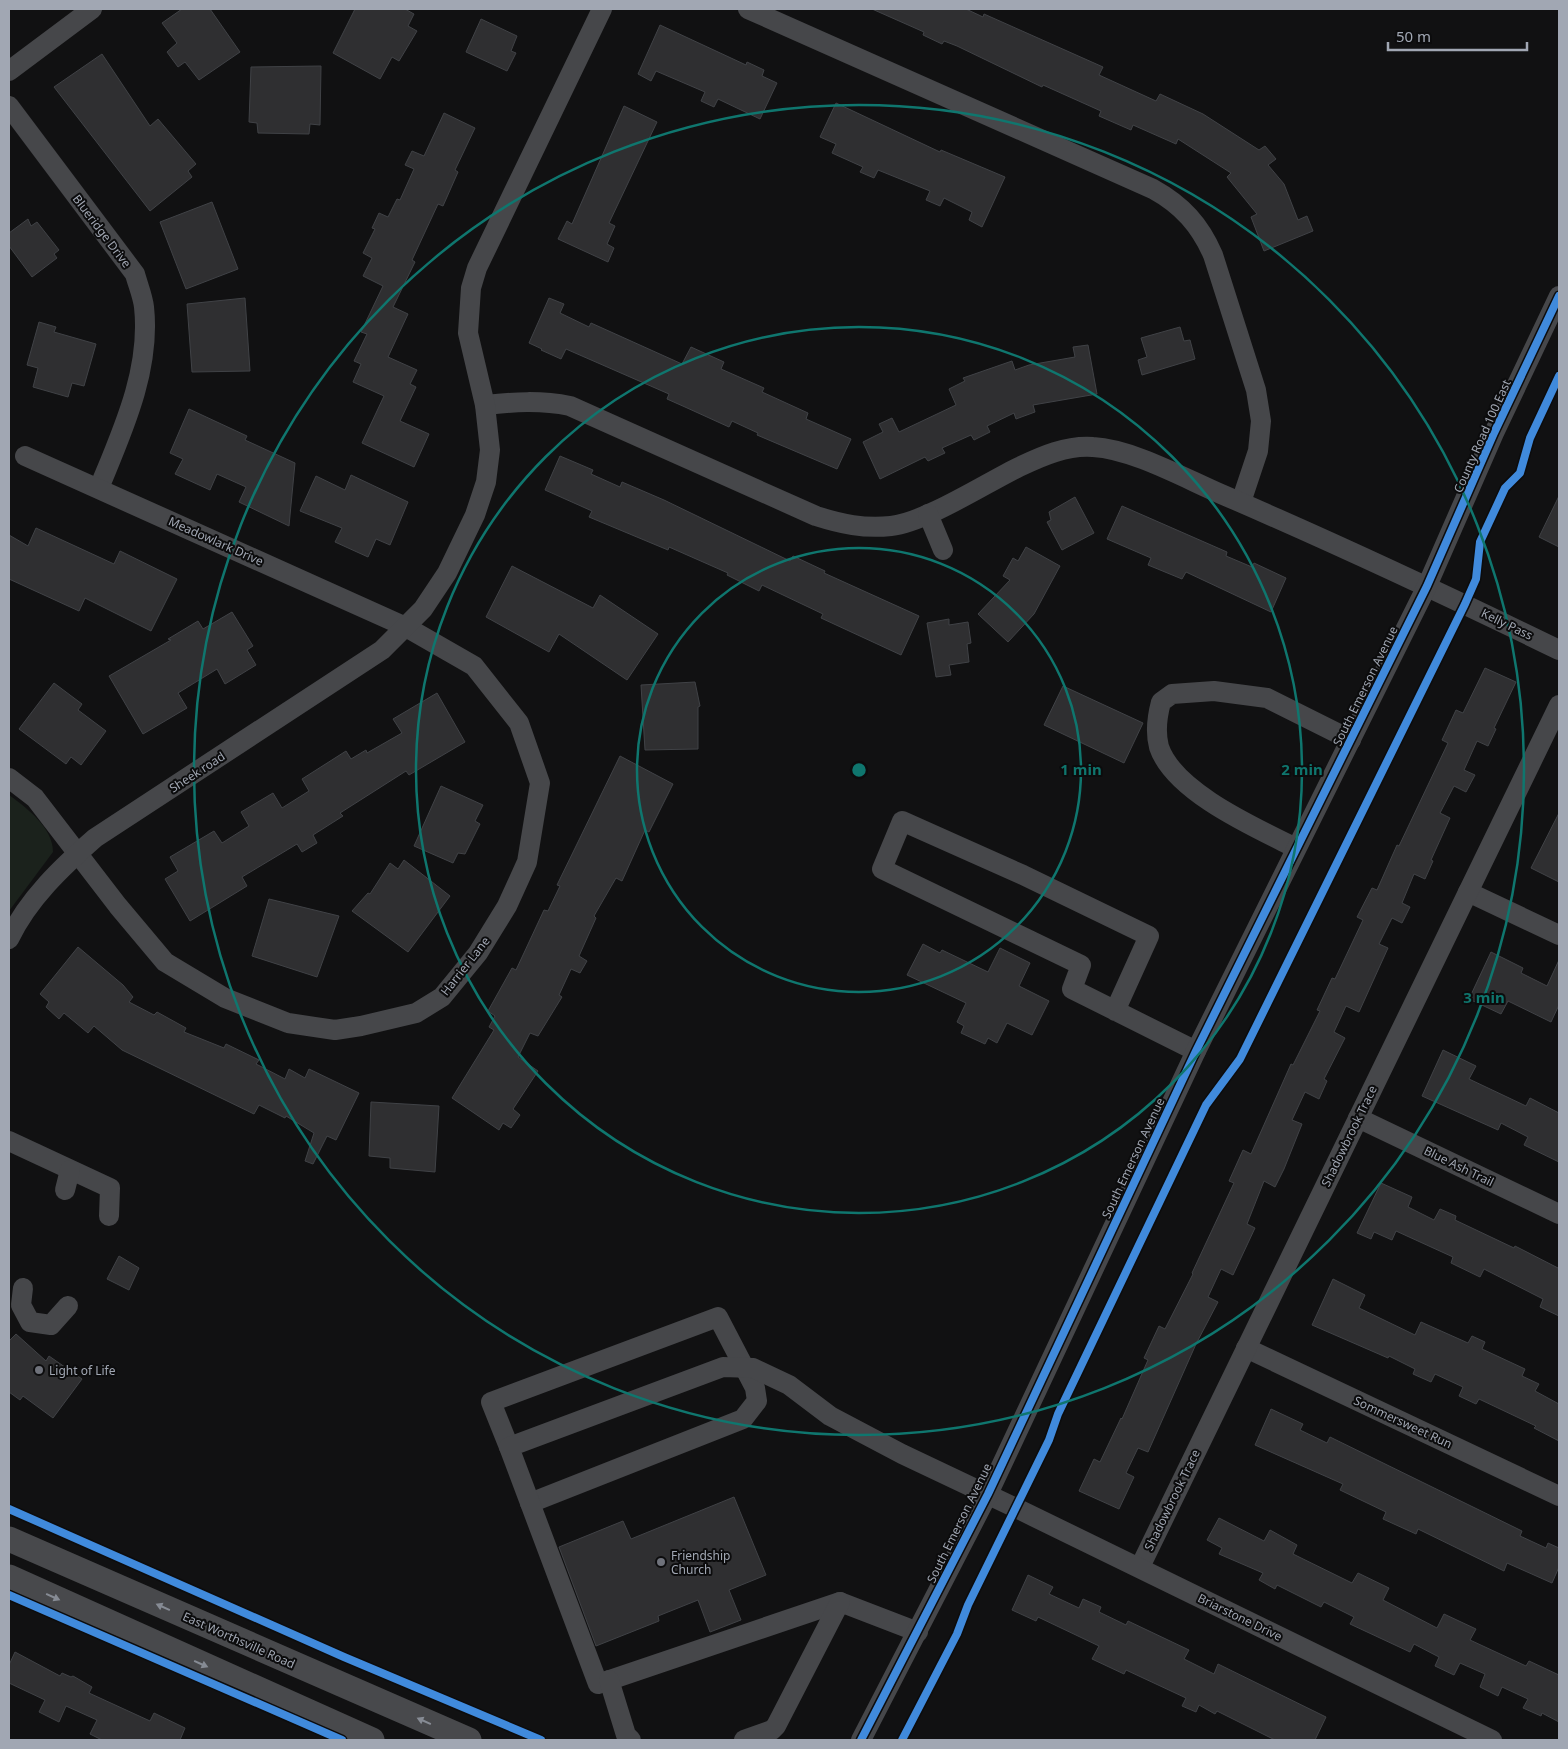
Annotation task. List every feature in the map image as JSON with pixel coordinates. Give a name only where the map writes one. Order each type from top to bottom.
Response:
[{"type":"main road","name":"East Worthsville Road","points":[[9,1539],[469,1740]]},
{"type":"main road","points":[[9,1577],[372,1740]]},
{"type":"street","points":[[9,71],[92,9]]},
{"type":"street","name":"Sheek road","points":[[9,939],[14,929],[53,876],[78,852],[95,838],[382,650],[423,609],[447,573],[475,515],[486,482],[490,450],[485,405],[468,333],[471,288],[477,268],[602,9]]},
{"type":"street","points":[[748,9],[1153,188],[1174,201],[1204,235],[1213,255],[1256,390],[1261,421],[1258,451],[1242,502]]},
{"type":"street","name":"Blueridge Drive","points":[[9,106],[134,274],[144,306],[144,343],[137,382],[125,424],[100,488]]},
{"type":"street","name":"County Road 100 East","points":[[1428,586],[1494,433],[1559,296]]},
{"type":"street","name":"Kelly Pass","points":[[485,405],[522,401],[548,402],[570,406],[816,516],[841,524],[867,527],[893,526],[928,514],[1040,457],[1069,449],[1091,446],[1117,450],[1242,502],[1428,586],[1559,650]]},
{"type":"street","name":"Meadowlark Drive","points":[[25,456],[100,488],[406,627]]},
{"type":"street","points":[[928,514],[943,550]]},
{"type":"street","name":"South Emerson Avenue","points":[[861,1740],[988,1494],[1196,1051],[1428,586]]},
{"type":"street","name":"Harrier Lane","points":[[9,778],[35,798],[118,906],[164,962],[225,998],[288,1023],[335,1030],[416,1013],[442,997],[478,954],[507,906],[527,862],[540,784],[520,723],[474,666],[406,627]]},
{"type":"street","points":[[1296,848],[1197,794],[1177,776],[1160,748],[1156,723],[1161,702],[1172,694],[1214,691],[1267,698],[1351,740]]},
{"type":"street","name":"Shadowbrook Trace","points":[[1140,1567],[1559,705]]},
{"type":"street","points":[[1115,1011],[1149,936],[1023,875],[902,821],[882,869],[1081,965],[1072,989],[1115,1011],[1196,1051]]},
{"type":"street","points":[[1468,892],[1559,935]]},
{"type":"street","name":"Blue Ash Trail","points":[[1358,1118],[1559,1214]]},
{"type":"street","points":[[9,1141],[110,1188],[109,1216]]},
{"type":"street","points":[[64,1190],[70,1170]]},
{"type":"street","points":[[23,1288],[21,1305],[30,1322],[51,1325],[68,1306]]},
{"type":"street","points":[[530,1503],[743,1419],[757,1400],[755,1388],[718,1317],[491,1402],[598,1684],[840,1602],[918,1632]]},
{"type":"street","name":"Sommersweet Run","points":[[1246,1348],[1559,1496]]},
{"type":"street","points":[[509,1447],[723,1367],[743,1366]]},
{"type":"street","name":"Briarstone Drive","points":[[743,1366],[753,1368],[789,1385],[830,1416],[902,1454],[1140,1567],[1492,1740]]},
{"type":"street","points":[[744,1740],[772,1730],[776,1726],[840,1602]]},
{"type":"street","points":[[609,1680],[623,1728],[631,1740]]},
{"type":"shaded area","points":[[9,795],[38,819],[49,835],[53,852],[9,911]]},
{"type":"building","points":[[182,9],[210,9],[240,52],[199,80],[185,62],[178,67],[167,52],[177,43],[162,23]]},
{"type":"building","points":[[355,9],[405,9],[414,14],[408,26],[417,31],[399,61],[392,57],[380,79],[333,53]]},
{"type":"building","points":[[872,9],[966,9],[983,17],[984,14],[1103,67],[1099,75],[1156,101],[1160,94],[1203,114],[1259,150],[1265,146],[1276,159],[1268,165],[1284,184],[1298,220],[1307,216],[1313,231],[1264,251],[1251,217],[1257,214],[1227,177],[1231,173],[1178,139],[1176,144],[1133,125],[1131,130],[1099,116],[1101,111],[1043,85],[1042,87],[957,46],[944,41],[942,44],[923,35],[924,32]]},
{"type":"building","points":[[481,19],[517,36],[511,51],[516,53],[507,71],[466,52]]},
{"type":"building","points":[[660,25],[746,65],[747,62],[764,70],[762,76],[777,83],[760,119],[718,99],[714,107],[701,101],[705,92],[656,71],[651,81],[638,74]]},
{"type":"building","points":[[102,54],[150,126],[158,119],[196,164],[188,171],[192,177],[150,211],[54,87]]},
{"type":"building","points":[[321,66],[320,125],[310,124],[309,134],[258,133],[257,123],[249,122],[251,67]]},
{"type":"building","points":[[836,103],[940,152],[941,150],[1005,177],[982,227],[969,220],[972,212],[944,198],[940,206],[926,200],[930,191],[878,170],[874,178],[860,172],[863,167],[832,153],[836,144],[820,137]]},
{"type":"building","points":[[624,106],[657,122],[609,223],[615,226],[607,244],[614,248],[608,262],[558,239],[567,221],[572,224]]},
{"type":"building","points":[[444,113],[475,128],[455,170],[458,172],[443,206],[438,204],[412,260],[415,262],[393,307],[408,314],[388,357],[417,370],[410,384],[416,387],[400,421],[429,434],[414,467],[362,443],[384,396],[353,382],[361,364],[354,361],[367,334],[361,332],[383,286],[363,276],[372,258],[363,253],[375,229],[372,228],[379,213],[388,217],[397,199],[400,200],[414,169],[405,165],[412,151],[424,156]]},
{"type":"building","points":[[212,202],[238,269],[186,289],[160,222]]},
{"type":"building","points":[[28,219],[31,226],[37,222],[59,250],[54,254],[57,258],[32,277],[9,246],[9,233]]},
{"type":"building","points":[[245,298],[250,371],[192,372],[187,304]]},
{"type":"building","points":[[549,298],[564,304],[560,313],[589,327],[591,323],[682,364],[691,347],[724,362],[721,369],[764,388],[762,392],[808,413],[806,419],[851,439],[837,469],[757,435],[758,433],[732,421],[729,427],[667,399],[669,394],[566,349],[561,359],[529,343]]},
{"type":"building","points":[[39,322],[56,327],[54,332],[96,344],[84,386],[72,383],[68,397],[33,387],[38,368],[27,365]]},
{"type":"building","points":[[1180,327],[1184,341],[1190,340],[1195,359],[1142,375],[1138,360],[1147,357],[1141,338]]},
{"type":"building","points":[[1088,345],[1097,394],[1033,405],[1035,412],[1016,419],[1014,413],[987,426],[990,432],[974,440],[971,435],[942,448],[945,453],[928,461],[925,457],[880,479],[863,442],[883,432],[879,424],[892,418],[899,432],[956,405],[949,389],[965,381],[963,378],[1012,361],[1015,370],[1029,365],[1075,357],[1073,347]]},
{"type":"building","points":[[189,409],[247,436],[245,440],[295,463],[289,526],[239,502],[246,487],[217,474],[210,490],[175,474],[183,459],[170,453]]},
{"type":"building","points":[[560,456],[593,470],[591,474],[620,487],[622,482],[664,500],[790,561],[793,556],[825,571],[824,573],[919,616],[901,655],[821,618],[823,614],[762,585],[759,591],[727,575],[728,573],[669,547],[668,550],[589,517],[592,511],[545,490]]},
{"type":"building","points":[[351,475],[408,502],[390,545],[376,539],[368,557],[335,542],[342,528],[300,511],[316,476],[345,490]]},
{"type":"building","points":[[1559,496],[1559,547],[1539,537]]},
{"type":"building","points":[[1075,497],[1094,533],[1062,550],[1047,522],[1051,520],[1049,512]]},
{"type":"building","points":[[1122,506],[1227,552],[1226,556],[1252,567],[1254,563],[1286,578],[1271,612],[1186,572],[1182,579],[1148,565],[1151,558],[1107,539]]},
{"type":"building","points":[[36,528],[114,564],[120,551],[177,579],[151,631],[85,598],[79,611],[9,579],[9,535],[28,546]]},
{"type":"building","points":[[1026,547],[1060,566],[1034,614],[1008,642],[978,614],[1010,580],[1003,576],[1013,558],[1018,561]]},
{"type":"building","points":[[512,566],[593,608],[600,595],[658,634],[627,680],[559,634],[549,652],[486,617]]},
{"type":"building","points":[[232,612],[253,646],[247,650],[256,665],[225,684],[217,669],[178,693],[187,708],[143,734],[109,676],[171,640],[168,639],[198,621],[203,629]]},
{"type":"building","points":[[949,619],[949,625],[968,622],[971,643],[967,644],[969,662],[949,665],[951,675],[936,677],[927,623]]},
{"type":"building","points":[[1485,668],[1516,682],[1494,728],[1496,729],[1488,746],[1477,741],[1464,770],[1475,775],[1466,792],[1454,786],[1440,813],[1450,818],[1431,860],[1433,861],[1425,879],[1414,874],[1402,903],[1410,907],[1402,923],[1392,918],[1379,944],[1388,948],[1359,1012],[1346,1006],[1334,1032],[1345,1038],[1324,1079],[1327,1081],[1319,1099],[1305,1092],[1292,1120],[1302,1124],[1284,1169],[1275,1187],[1264,1181],[1247,1224],[1255,1228],[1233,1275],[1221,1269],[1208,1297],[1218,1302],[1196,1344],[1148,1452],[1138,1448],[1126,1473],[1134,1477],[1119,1509],[1079,1491],[1094,1459],[1100,1462],[1122,1419],[1148,1360],[1144,1358],[1159,1326],[1165,1329],[1193,1274],[1234,1183],[1229,1181],[1243,1150],[1251,1154],[1291,1064],[1293,1065],[1320,1011],[1317,1010],[1332,978],[1335,979],[1363,920],[1357,917],[1372,888],[1377,890],[1397,845],[1399,846],[1448,743],[1442,740],[1456,710],[1463,713]]},
{"type":"building","points":[[695,682],[700,706],[698,707],[698,749],[645,750],[641,685]]},
{"type":"building","points":[[54,683],[82,704],[78,710],[106,731],[81,765],[71,757],[66,764],[19,729]]},
{"type":"building","points":[[1063,686],[1143,723],[1124,763],[1044,725]]},
{"type":"building","points":[[437,693],[465,742],[409,775],[406,771],[340,813],[343,816],[313,835],[317,843],[302,852],[297,844],[242,877],[247,886],[190,921],[165,879],[178,871],[170,857],[214,831],[222,843],[249,826],[241,812],[273,793],[282,808],[309,791],[302,779],[346,751],[351,759],[366,750],[367,753],[402,733],[393,719]]},
{"type":"building","points":[[620,756],[673,784],[649,832],[645,830],[622,881],[616,878],[594,916],[596,918],[579,956],[587,961],[580,973],[571,969],[559,995],[562,997],[538,1036],[530,1033],[518,1057],[538,1071],[513,1109],[520,1115],[511,1128],[503,1123],[499,1130],[452,1098],[494,1030],[489,1027],[495,1016],[488,1011],[512,968],[516,970],[544,910],[548,911],[560,886],[557,885]]},
{"type":"building","points":[[441,786],[483,805],[475,821],[480,824],[465,854],[458,853],[453,863],[414,846]]},
{"type":"building","points":[[1559,813],[1559,882],[1531,868]]},
{"type":"building","points":[[404,860],[450,896],[408,952],[352,911],[368,893],[370,894],[390,863],[398,869]]},
{"type":"building","points":[[269,899],[339,916],[317,977],[252,956]]},
{"type":"building","points":[[923,944],[940,953],[942,950],[988,972],[1000,948],[1030,963],[1019,986],[1049,1001],[1032,1035],[1007,1023],[997,1043],[988,1038],[985,1044],[961,1033],[964,1026],[957,1022],[966,1003],[907,975]]},
{"type":"building","points":[[78,947],[123,985],[133,997],[129,1002],[154,1015],[157,1012],[186,1028],[184,1032],[224,1048],[226,1044],[259,1060],[256,1064],[285,1079],[289,1069],[305,1078],[309,1069],[359,1093],[336,1140],[327,1136],[313,1164],[305,1161],[314,1133],[286,1116],[285,1118],[259,1105],[254,1114],[122,1050],[94,1026],[88,1033],[64,1013],[59,1019],[46,1007],[49,1002],[40,994]]},
{"type":"building","points":[[1491,952],[1523,968],[1521,973],[1547,986],[1559,960],[1559,1005],[1551,1022],[1508,1001],[1501,1014],[1469,999]]},
{"type":"building","points":[[1443,1050],[1476,1066],[1469,1079],[1526,1106],[1530,1098],[1559,1113],[1559,1162],[1524,1145],[1528,1137],[1501,1123],[1498,1130],[1422,1096]]},
{"type":"building","points":[[371,1102],[439,1106],[435,1172],[390,1168],[390,1158],[369,1156]]},
{"type":"building","points":[[1381,1183],[1412,1197],[1408,1207],[1434,1220],[1440,1209],[1456,1216],[1455,1220],[1514,1248],[1515,1246],[1558,1268],[1559,1266],[1559,1316],[1540,1307],[1543,1299],[1484,1269],[1480,1277],[1451,1263],[1453,1257],[1396,1231],[1392,1240],[1374,1232],[1371,1239],[1357,1233]]},
{"type":"building","points":[[119,1256],[139,1268],[129,1290],[107,1279]]},
{"type":"building","points":[[1333,1279],[1365,1295],[1359,1308],[1415,1335],[1421,1322],[1468,1343],[1472,1336],[1485,1342],[1482,1349],[1525,1369],[1522,1376],[1539,1384],[1535,1391],[1559,1404],[1559,1441],[1534,1428],[1536,1426],[1479,1399],[1476,1404],[1459,1396],[1463,1387],[1435,1374],[1431,1382],[1413,1374],[1415,1369],[1389,1356],[1388,1358],[1312,1325]]},
{"type":"building","name":"Light of Life","points":[[16,1334],[46,1361],[49,1356],[82,1379],[53,1418],[23,1396],[20,1400],[9,1392],[9,1341]]},
{"type":"building","points":[[1271,1409],[1303,1424],[1300,1430],[1327,1443],[1330,1437],[1522,1531],[1520,1536],[1546,1548],[1548,1543],[1559,1548],[1559,1567],[1552,1583],[1507,1563],[1504,1571],[1418,1529],[1416,1534],[1383,1519],[1386,1512],[1340,1490],[1343,1484],[1255,1445]]},
{"type":"building","name":"Friendship Church","points":[[734,1497],[766,1575],[729,1590],[741,1620],[710,1632],[698,1600],[658,1616],[659,1621],[596,1646],[559,1547],[623,1521],[631,1539]]},
{"type":"building","points":[[1219,1518],[1264,1541],[1270,1530],[1297,1545],[1293,1554],[1352,1583],[1358,1573],[1389,1588],[1383,1600],[1437,1628],[1444,1614],[1476,1629],[1470,1640],[1526,1666],[1529,1661],[1559,1675],[1559,1722],[1542,1713],[1541,1716],[1523,1708],[1528,1699],[1502,1687],[1498,1696],[1480,1687],[1485,1674],[1460,1663],[1454,1675],[1435,1666],[1439,1657],[1414,1644],[1410,1652],[1350,1624],[1354,1617],[1324,1602],[1321,1607],[1277,1585],[1275,1589],[1259,1580],[1263,1573],[1219,1554],[1222,1548],[1207,1540]]},
{"type":"building","points":[[1028,1575],[1053,1587],[1049,1594],[1079,1608],[1083,1599],[1101,1607],[1099,1612],[1126,1625],[1128,1621],[1189,1650],[1184,1659],[1214,1674],[1218,1664],[1326,1717],[1315,1740],[1275,1740],[1217,1711],[1215,1714],[1199,1705],[1196,1712],[1182,1706],[1186,1698],[1126,1670],[1124,1674],[1092,1659],[1099,1646],[1038,1617],[1036,1621],[1012,1610]]},
{"type":"building","points":[[15,1652],[60,1676],[62,1673],[73,1676],[92,1687],[89,1693],[150,1721],[154,1713],[185,1728],[180,1740],[102,1740],[90,1734],[97,1720],[66,1706],[59,1722],[39,1712],[45,1700],[9,1683],[9,1665]]},
{"type":"cycle path","points":[[861,1740],[988,1494],[1196,1051],[1427,586],[1494,433],[1559,296]]},
{"type":"cycle path","points":[[902,1740],[957,1634],[968,1605],[1049,1440],[1058,1414],[1206,1105],[1240,1059],[1465,604],[1476,579],[1480,542],[1505,488],[1520,473],[1530,438],[1559,376]]},
{"type":"cycle path","points":[[9,1509],[344,1657],[541,1740]]},
{"type":"cycle path","points":[[9,1595],[342,1740]]},
{"type":"place","name":"Light of Life","points":[[39,1370]]},
{"type":"place","name":"Friendship Church","points":[[661,1562]]}]
